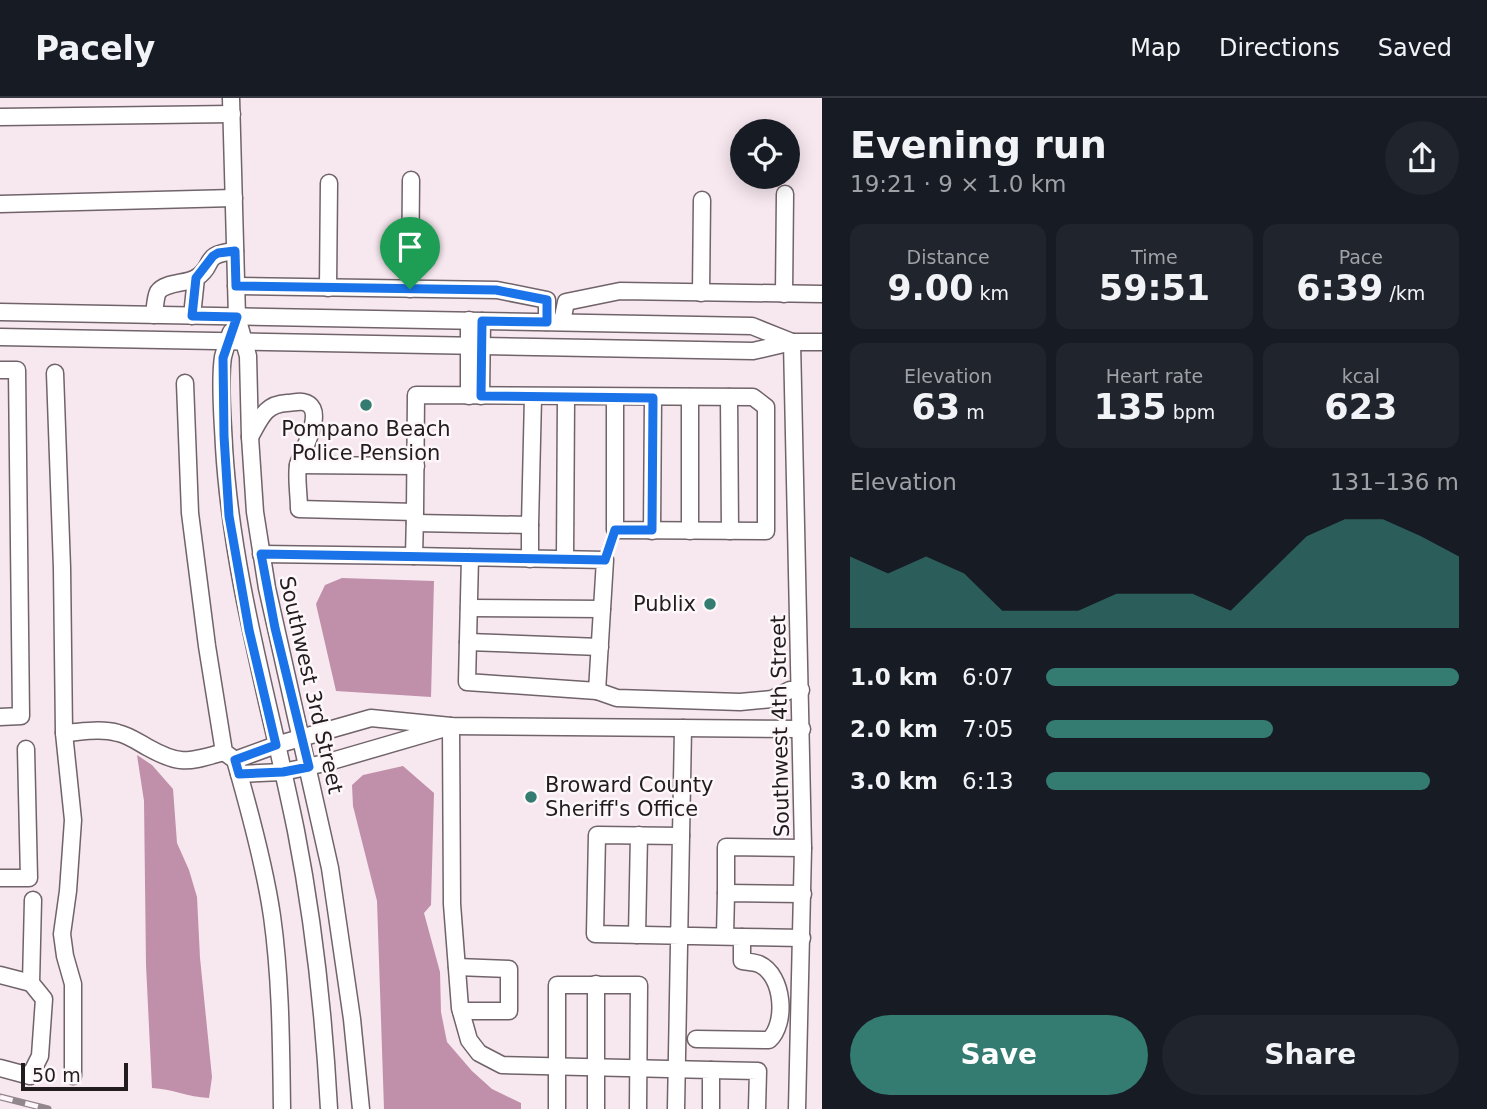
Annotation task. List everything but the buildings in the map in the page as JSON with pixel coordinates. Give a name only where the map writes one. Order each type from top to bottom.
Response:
[{"type":"street","points":[[0,117],[232,106],[237,317]]},
{"type":"street","points":[[410,289],[411,180]]},
{"type":"street","points":[[328,183],[328,288]]},
{"type":"street","points":[[785,194],[785,294]]},
{"type":"street","points":[[0,204],[234,198]]},
{"type":"street","points":[[701,293],[702,200]]},
{"type":"street","points":[[192,316],[196,278],[213,256],[235,251]]},
{"type":"street","points":[[154,315],[158,293],[164,288],[196,278]]},
{"type":"street","points":[[236,286],[496,290],[547,300],[555,322]]},
{"type":"street","points":[[555,322],[566,302],[620,291],[822,294]]},
{"type":"street","points":[[0,312],[752,326],[792,342]]},
{"type":"street","name":"Southwest 3rd Street","points":[[237,317],[236,342],[223,358],[229,516],[249,630],[283,772],[314,941],[324,1022],[329,1109]]},
{"type":"street","points":[[475,321],[475,396]]},
{"type":"street","points":[[0,337],[753,351],[792,342],[822,342]]},
{"type":"street","name":"Southwest 3rd Street","points":[[236,342],[248,356],[250,437],[261,554],[275,628],[309,767],[338,916],[361,1109]]},
{"type":"street","name":"Southwest 4th Street","points":[[792,342],[803,848],[797,1109]]},
{"type":"street","points":[[0,370],[17,370],[21,716],[0,717]]},
{"type":"street","points":[[55,373],[62,568],[64,733],[73,820],[62,934],[73,984],[73,1076]]},
{"type":"street","points":[[186,383],[190,513],[207,646],[233,762],[267,885],[272,917],[279,977],[282,1109]]},
{"type":"street","points":[[414,556],[416,395],[753,397],[765,407],[766,531]]},
{"type":"street","points":[[530,558],[533,397]]},
{"type":"street","points":[[565,559],[566,397]]},
{"type":"street","points":[[690,397],[690,531]]},
{"type":"street","points":[[729,397],[730,531]]},
{"type":"street","points":[[597,691],[605,560],[615,530],[615,398]]},
{"type":"street","points":[[652,530],[653,398]]},
{"type":"street","points":[[250,437],[267,408],[279,403],[304,402],[310,405],[314,420],[298,465],[299,509],[530,524]]},
{"type":"street","points":[[298,465],[415,466]]},
{"type":"street","points":[[615,530],[797,531]]},
{"type":"street","points":[[261,554],[605,560]]},
{"type":"street","points":[[470,557],[467,682],[597,691],[617,698],[740,702],[772,699],[790,690],[801,690]]},
{"type":"street","points":[[469,608],[602,609]]},
{"type":"street","points":[[468,642],[600,647]]},
{"type":"street","points":[[233,762],[276,745],[371,718],[451,726],[802,729]]},
{"type":"street","points":[[64,733],[115,732],[169,759],[233,762],[283,772],[451,726]]},
{"type":"street","points":[[451,726],[452,904],[457,967],[461,1011],[469,1040],[479,1053],[502,1065],[758,1071],[757,1109]]},
{"type":"street","points":[[676,1109],[683,728]]},
{"type":"street","points":[[0,878],[29,878],[26,749]]},
{"type":"street","points":[[681,836],[597,835],[595,934],[802,938]]},
{"type":"street","points":[[637,935],[639,835]]},
{"type":"street","points":[[725,936],[726,847],[803,848]]},
{"type":"street","points":[[726,893],[803,894]]},
{"type":"street","points":[[0,1068],[30,1076],[40,1056],[44,999],[31,983],[33,900]]},
{"type":"street","points":[[696,1039],[769,1040],[775,1035],[779,1025],[779,992],[775,981],[760,965],[742,961],[742,937]]},
{"type":"street","points":[[457,967],[509,969],[509,1011],[461,1011]]},
{"type":"street","points":[[1,979],[31,983]]},
{"type":"street","points":[[596,984],[596,1109]]},
{"type":"street","points":[[557,1109],[556,985],[596,984],[639,985],[638,1109]]},
{"type":"street","points":[[710,1070],[711,1109]]},
{"type":"shaded area","points":[[342,578],[434,581],[431,697],[336,691],[316,604],[325,585]]},
{"type":"shaded area","points":[[137,755],[152,765],[173,789],[177,843],[197,897],[212,1077],[209,1098],[152,1088],[146,965],[144,801]]},
{"type":"shaded area","points":[[403,766],[434,793],[431,905],[424,913],[440,972],[441,1012],[447,1042],[472,1071],[492,1089],[521,1103],[521,1109],[384,1109],[377,901],[353,806],[352,785],[363,775]]},
{"type":"railway","points":[[0,1097],[48,1109]]},
{"type":"place","name":"Pompano Beach Police Pension","points":[[366,405]]},
{"type":"place","name":"Publix","points":[[710,604]]},
{"type":"place","name":"Broward County Sheriff's Office","points":[[531,797]]},
{"type":"route","points":[[235,251],[236,286],[410,289],[496,290],[547,300],[547,322],[482,321],[481,396],[653,398],[652,530],[615,530],[605,560],[261,554],[275,628],[309,767],[283,772],[239,774],[235,760],[276,745],[249,630],[229,516],[223,358],[237,317],[192,316],[196,278],[213,256],[235,251]]}]
